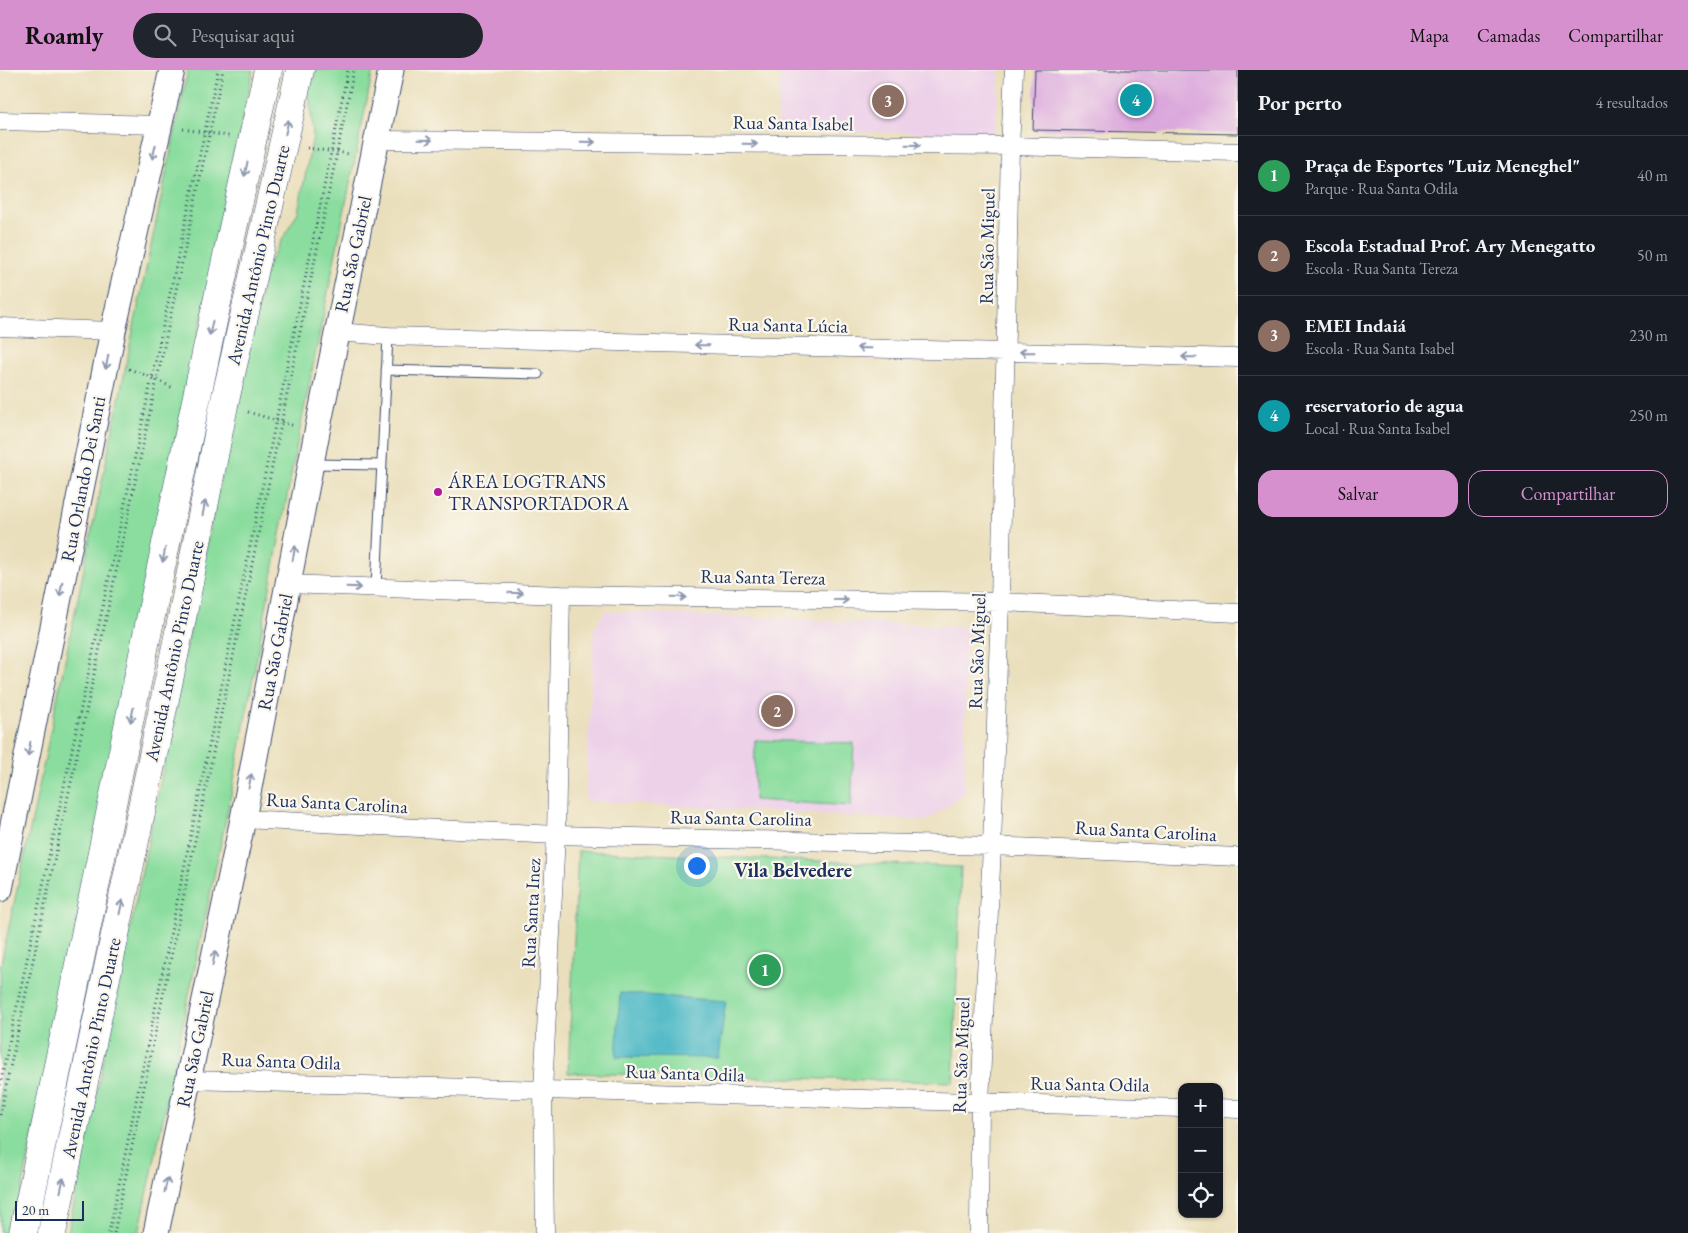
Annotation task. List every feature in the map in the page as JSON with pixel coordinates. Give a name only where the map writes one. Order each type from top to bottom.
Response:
[{"type":"main road","name":"Rua Orlando Dei Santi","points":[[0,889],[8,818],[113,331],[172,70]]},
{"type":"main road","name":"Avenida Antônio Pinto Duarte","points":[[23,1233],[196,399],[268,70]]},
{"type":"main road","name":"Avenida Antônio Pinto Duarte","points":[[52,1233],[181,624],[224,405],[300,70]]},
{"type":"main road","name":"Rua São Gabriel","points":[[156,1233],[243,819],[310,464],[391,70]]},
{"type":"street","name":"Rua São Miguel","points":[[979,1233],[980,1103],[992,846],[1000,602],[1010,146],[1014,70]]},
{"type":"street","points":[[0,121],[160,125]]},
{"type":"street","name":"Rua Santa Isabel","points":[[376,140],[1010,146],[1238,152]]},
{"type":"street","points":[[0,327],[113,331]]},
{"type":"street","name":"Rua Santa Lúcia","points":[[337,332],[388,336],[1238,358]]},
{"type":"street","name":"Rua Santa Tereza","points":[[288,584],[561,594],[1000,602],[1238,613]]},
{"type":"street","name":"Rua Santa Inez","points":[[545,1233],[543,1090],[556,835],[561,594]]},
{"type":"street","name":"Rua Santa Carolina","points":[[243,819],[556,835],[992,846],[1238,857]]},
{"type":"street","name":"Rua Santa Odila","points":[[188,1080],[1178,1108]]},
{"type":"street","points":[[1223,1108],[1238,1109]]},
{"type":"lane","points":[[376,588],[388,336]]},
{"type":"lane","points":[[386,370],[538,374]]},
{"type":"lane","points":[[310,464],[381,465]]},
{"type":"path","points":[[0,1085],[218,70]]},
{"type":"path","points":[[0,1115],[223,70]]},
{"type":"path","points":[[108,1233],[348,70]]},
{"type":"path","points":[[114,1233],[354,70]]},
{"type":"shaded area","points":[[780,70],[1000,70],[995,133],[777,132]]},
{"type":"shaded area","points":[[605,611],[966,627],[964,793],[927,821],[585,801],[594,629]]},
{"type":"green space","points":[[188,70],[253,70],[13,1233],[0,1233],[0,968]]},
{"type":"green space","points":[[310,70],[373,70],[295,454],[233,785],[139,1233],[68,1233],[166,754],[211,522],[267,266],[298,212],[313,136],[308,80]]},
{"type":"green space","points":[[755,740],[854,743],[851,806],[754,800]]},
{"type":"green space","points":[[578,851],[961,867],[953,1082],[568,1073]]},
{"type":"water","points":[[620,993],[726,1001],[718,1058],[616,1057]]},
{"type":"building","points":[[1035,70],[1238,70],[1238,134],[1033,130]]},
{"type":"place","name":"reservatorio de agua","points":[[1136,100]]},
{"type":"place","name":"EMEI Indaiá","points":[[888,101]]},
{"type":"place","name":"ÁREA LOGTRANS TRANSPORTADORA","points":[[438,492]]},
{"type":"place","name":"Escola Estadual Prof. Ary Menegatto","points":[[777,711]]},
{"type":"place","name":"Praça de Esportes \"Luiz Meneghel\"","points":[[765,970]]},
{"type":"district","name":"Vila Belvedere","points":[[793,870]]}]
